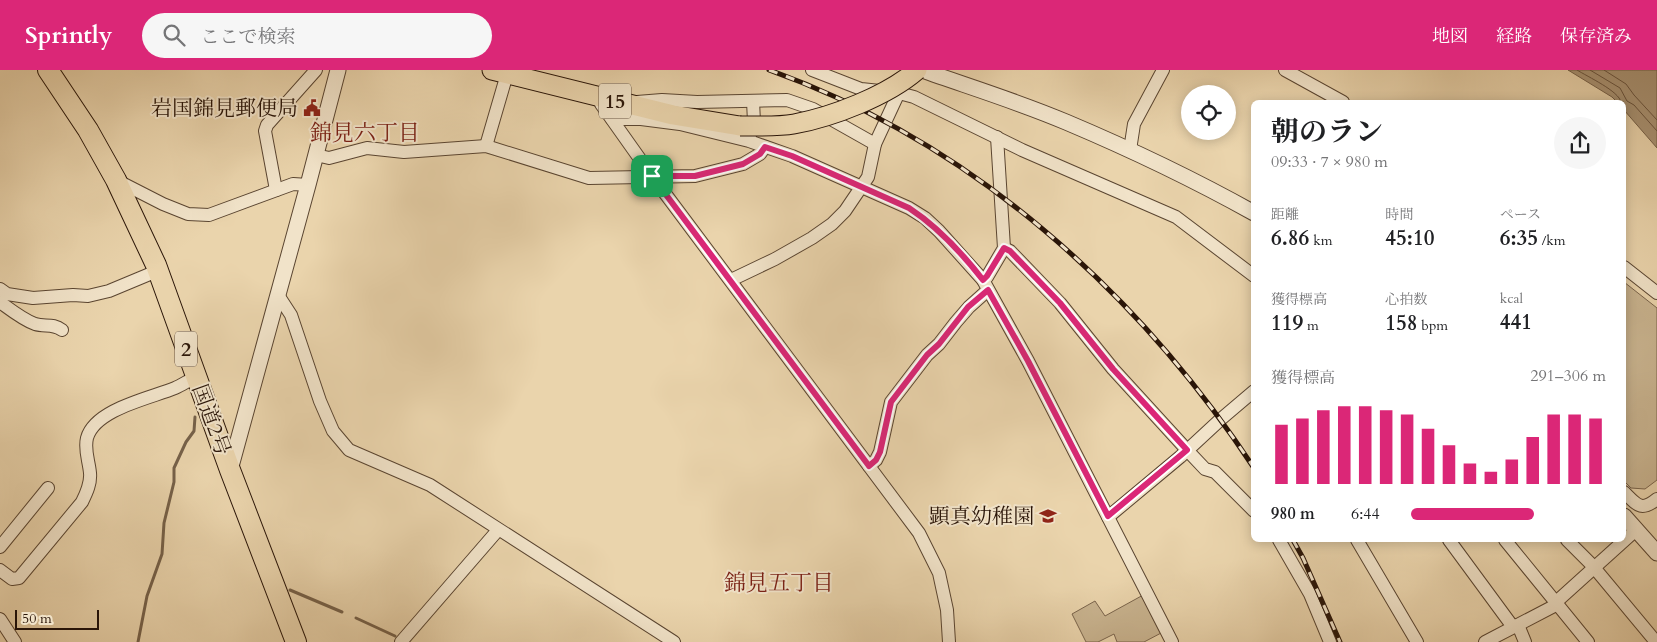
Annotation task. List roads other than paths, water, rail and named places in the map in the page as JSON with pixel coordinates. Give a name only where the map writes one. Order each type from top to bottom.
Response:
[{"type":"highway","name":"国道2号","points":[[48,70],[88,130],[116,180],[157,271],[296,642]]},
{"type":"main road","name":"15","points":[[499,72],[744,133],[763,126],[794,124],[854,107],[916,70]]},
{"type":"street","points":[[276,190],[265,131],[266,125],[316,70]]},
{"type":"street","points":[[230,470],[338,70]]},
{"type":"street","points":[[812,70],[861,89],[898,93],[914,97],[1022,150],[1176,217],[1251,274]]},
{"type":"street","points":[[730,280],[791,251],[832,224],[845,211],[868,177],[875,144],[910,70]]},
{"type":"street","points":[[922,70],[1064,121],[1130,150],[1251,211]]},
{"type":"street","points":[[1130,150],[1134,124],[1163,70]]},
{"type":"street","points":[[1285,70],[1339,100]]},
{"type":"street","points":[[486,146],[499,72]]},
{"type":"street","points":[[600,97],[601,104],[652,176],[919,534],[939,573],[947,610],[949,642]]},
{"type":"street","points":[[627,104],[662,100],[697,102],[787,100],[814,109],[875,144]]},
{"type":"street","points":[[744,133],[754,122],[753,101]]},
{"type":"street","points":[[612,120],[641,119],[744,133],[765,147],[792,156],[863,187],[909,208],[925,218],[973,268],[986,285],[1028,361],[1172,642]]},
{"type":"street","points":[[869,466],[876,460],[880,452],[891,402],[927,355],[939,344],[986,285],[987,276],[1004,248],[996,137]]},
{"type":"street","points":[[316,155],[329,158],[367,148],[404,152],[486,146],[589,178],[695,176],[743,164],[760,154],[765,147]]},
{"type":"street","points":[[116,180],[163,204],[188,214],[209,215],[293,184],[308,185]]},
{"type":"street","points":[[1004,248],[1010,251],[1060,303],[1113,369],[1205,469],[1215,472],[1251,508]]},
{"type":"street","points":[[1626,269],[1657,293]]},
{"type":"street","points":[[2,296],[33,298],[73,295],[88,296],[109,291],[157,271]]},
{"type":"street","points":[[278,295],[291,315],[320,401],[333,432],[350,450],[430,485],[674,642]]},
{"type":"street","points":[[2,296],[18,316],[34,324],[42,326],[49,324],[57,326],[62,330]]},
{"type":"street","points":[[0,570],[12,579],[18,578],[82,502],[89,489],[91,474],[86,447],[88,436],[95,425],[128,404],[176,388],[196,377]]},
{"type":"street","points":[[1108,516],[1251,394]]},
{"type":"street","points":[[0,546],[48,488]]},
{"type":"street","points":[[1626,494],[1636,504],[1643,507],[1649,506],[1657,499]]},
{"type":"street","points":[[1626,518],[1657,553]]},
{"type":"street","points":[[1626,539],[1637,529]]},
{"type":"street","points":[[401,642],[498,530]]},
{"type":"street","points":[[1280,542],[1294,562],[1310,594],[1330,642]]},
{"type":"street","points":[[1358,542],[1416,642]]},
{"type":"street","points":[[1451,542],[1516,626],[1525,642]]},
{"type":"street","points":[[1507,542],[1588,642]]},
{"type":"street","points":[[1570,542],[1656,642]]},
{"type":"street","points":[[1485,642],[1556,604],[1623,542]]},
{"type":"street","points":[[0,619],[15,642]]},
{"type":"water","points":[[1568,70],[1657,70],[1657,148],[1626,112],[1626,100],[1615,100]]},
{"type":"waterway","points":[[138,642],[147,596],[162,554],[164,523],[174,482],[174,468],[186,442],[194,431],[195,417]]},
{"type":"waterway","points":[[290,590],[342,612]]},
{"type":"waterway","points":[[356,618],[395,636]]},
{"type":"railway","points":[[769,70],[843,101],[914,138],[980,181],[1043,230],[1102,283],[1157,341],[1208,403],[1251,464]]},
{"type":"railway","points":[[1294,542],[1340,642]]},
{"type":"place","name":"岩国錦見郵便局","points":[[312,108]]},
{"type":"place","name":"顕真幼稚園","points":[[1048,516]]},
{"type":"district","name":"錦見六丁目","points":[[365,133]]},
{"type":"district","name":"錦見五丁目","points":[[779,583]]}]
